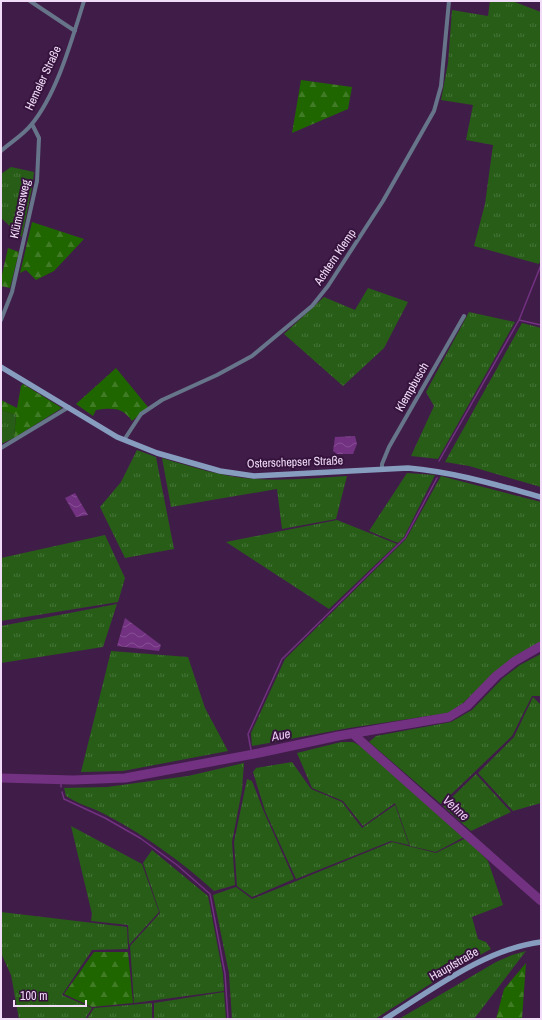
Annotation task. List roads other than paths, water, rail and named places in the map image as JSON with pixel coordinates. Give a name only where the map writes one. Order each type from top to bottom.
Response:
[{"type":"main road","name":"Osterschepser Straße","points":[[1,366],[124,440],[157,453],[220,471],[246,476],[408,468],[453,473],[541,497]]},
{"type":"main road","name":"Hauptstraße","points":[[384,1019],[495,954],[515,947],[541,942]]},
{"type":"street","points":[[30,1],[75,31]]},
{"type":"street","name":"Hemeler Straße","points":[[1,150],[32,124],[41,112],[60,72],[84,1]]},
{"type":"street","name":"Achtern Klemp","points":[[124,440],[141,414],[252,356],[312,306],[328,286],[383,201],[434,111],[441,86],[449,1]]},
{"type":"street","name":"Klümoorsweg","points":[[1,320],[12,292],[37,181],[39,138],[32,124]]},
{"type":"street","name":"Klempbusch","points":[[382,469],[382,464],[389,448],[464,316]]},
{"type":"street","points":[[1,448],[69,407]]},
{"type":"water","points":[[355,436],[357,444],[353,454],[337,454],[333,451],[335,437]]},
{"type":"water","points":[[75,493],[88,515],[76,517],[65,498]]},
{"type":"water","points":[[125,618],[161,645],[159,651],[117,646]]},
{"type":"waterway","points":[[541,265],[519,320],[541,325]]},
{"type":"waterway","points":[[439,461],[519,320]]},
{"type":"waterway","points":[[252,755],[248,734],[282,659],[405,538],[437,478]]},
{"type":"waterway","name":"Aue","points":[[1,778],[73,780],[125,778],[259,753],[338,736],[449,717],[467,706],[496,676],[515,661],[541,646]]},
{"type":"waterway","name":"Vehne","points":[[353,734],[541,901]]},
{"type":"waterway","name":"Aue","points":[[61,780],[61,787]]},
{"type":"waterway","points":[[62,792],[64,799],[105,818],[140,838],[177,865],[210,894],[225,974],[228,1019]]}]
